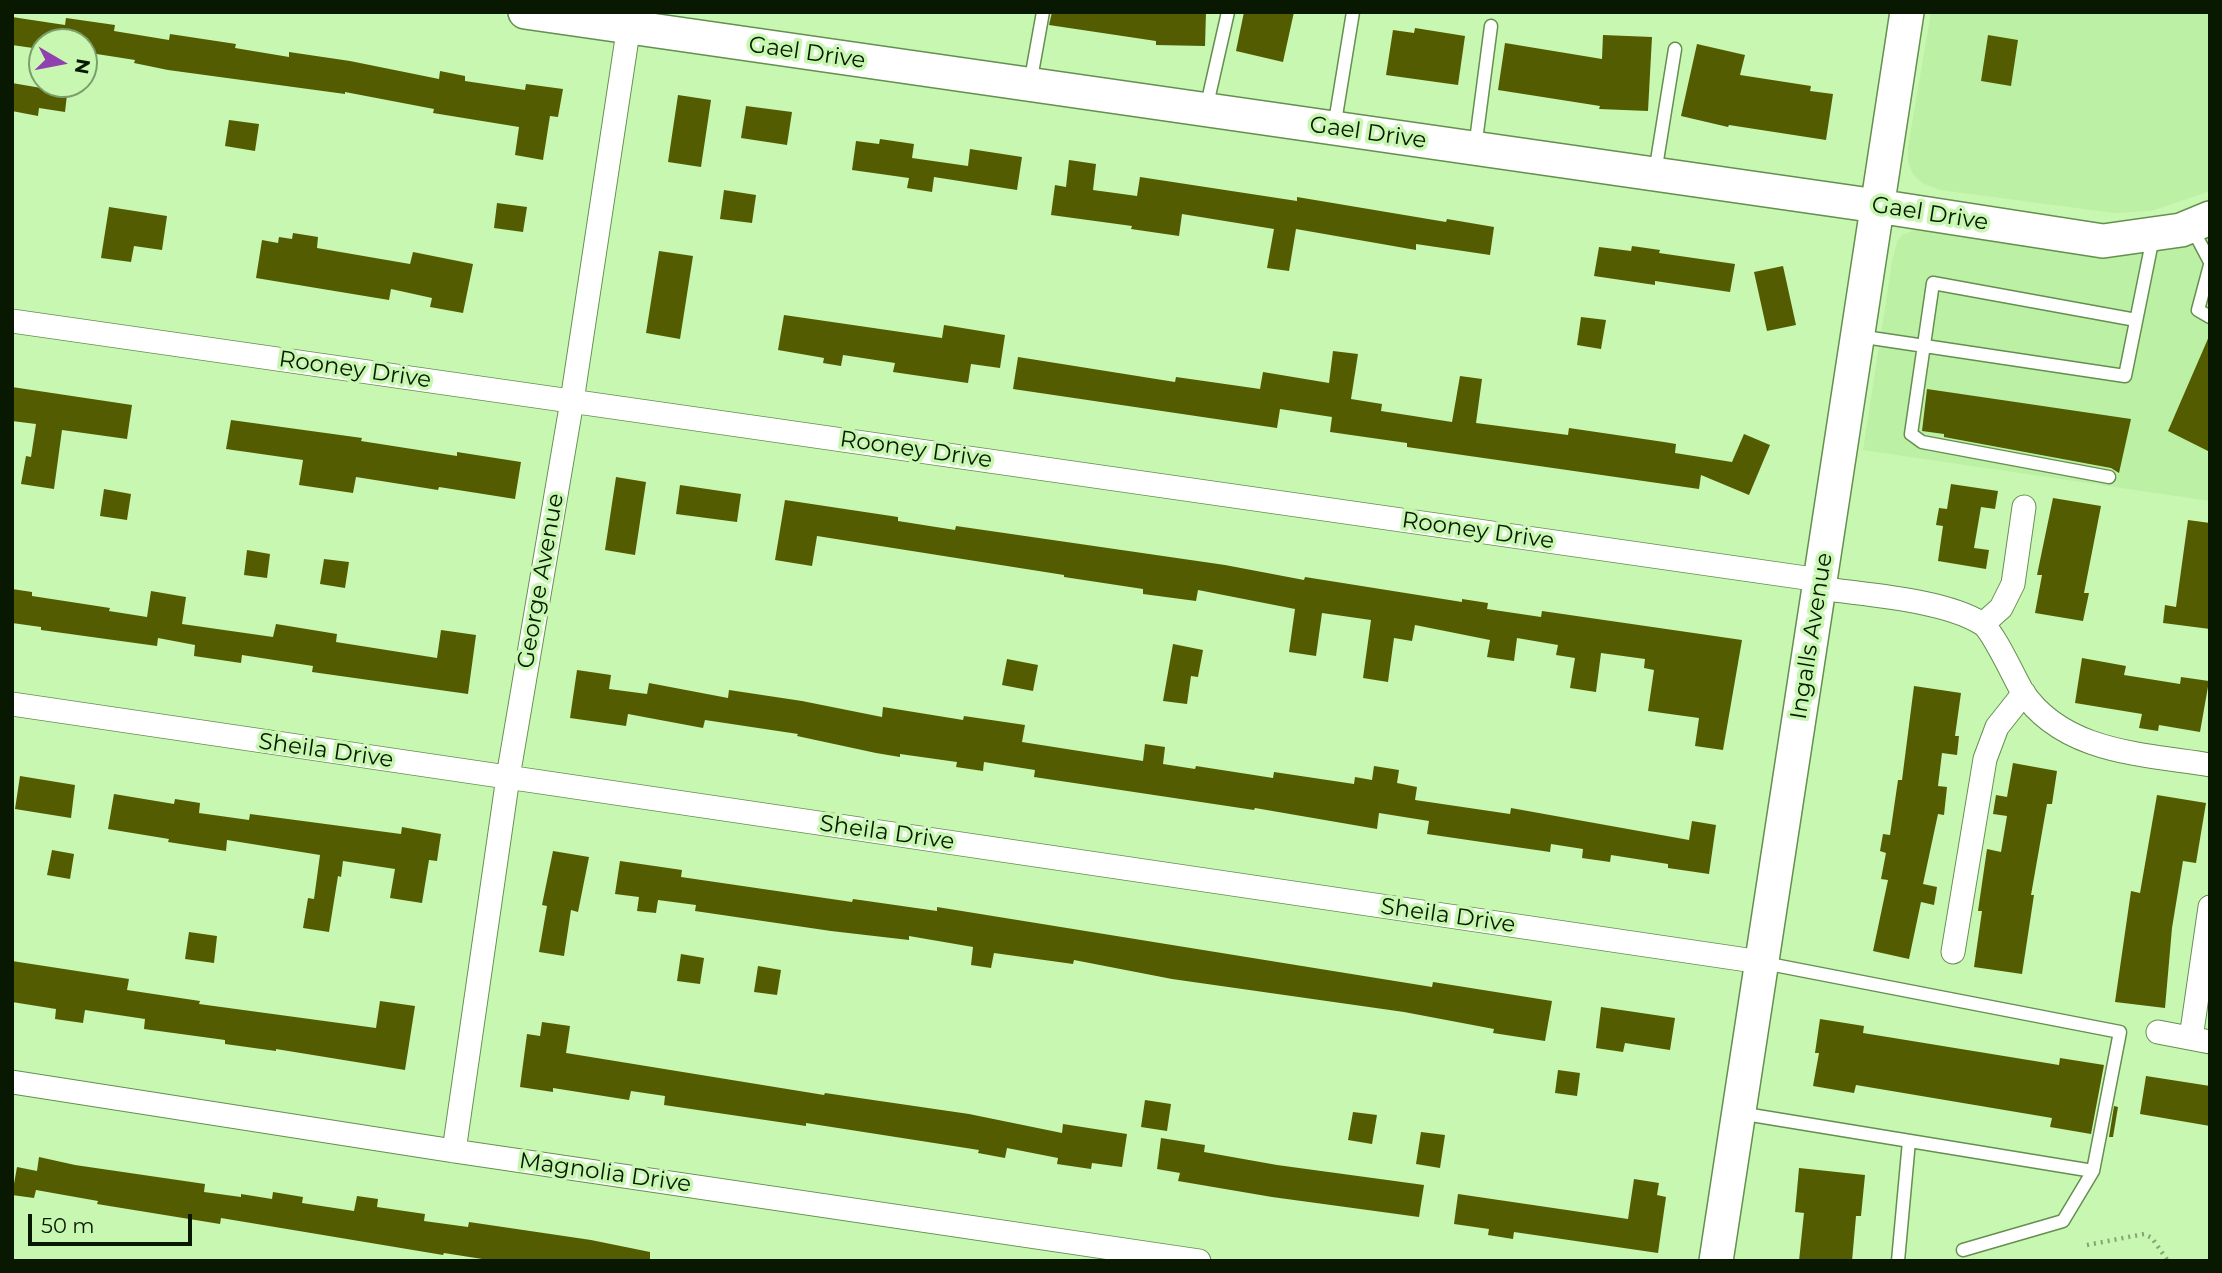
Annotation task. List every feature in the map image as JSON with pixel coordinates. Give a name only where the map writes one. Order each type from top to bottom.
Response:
[{"type":"street","name":"Gael Drive","points":[[525,12],[630,20],[1030,85],[1877,206],[2103,241],[2181,230],[2200,222]]},
{"type":"street","name":"Ingalls Avenue","points":[[1716,1261],[1907,12]]},
{"type":"street","name":"George Avenue","points":[[454,1151],[508,778],[572,401],[630,20]]},
{"type":"street","name":"Rooney Drive","points":[[12,321],[1820,584],[1957,612],[1983,624]]},
{"type":"street","points":[[2024,507],[2013,584],[2001,608],[1983,624],[2024,693],[2046,719],[2076,738],[2114,750],[2210,765]]},
{"type":"street","points":[[1953,952],[1985,759],[1997,727],[2024,693]]},
{"type":"street","name":"Sheila Drive","points":[[12,704],[1761,962]]},
{"type":"street","points":[[2158,1032],[2200,1040],[2210,907]]},
{"type":"street","name":"Magnolia Drive","points":[[12,1082],[454,1151],[1199,1261]]},
{"type":"lane","points":[[1030,85],[1043,12]]},
{"type":"lane","points":[[1206,110],[1228,12]]},
{"type":"lane","points":[[1334,128],[1353,12]]},
{"type":"lane","points":[[1475,148],[1492,26]]},
{"type":"lane","points":[[1654,174],[1675,48]]},
{"type":"lane","points":[[2200,222],[2210,264],[2197,310],[2210,317]]},
{"type":"lane","points":[[1858,336],[2125,376],[2153,234]]},
{"type":"lane","points":[[2109,477],[1922,442],[1911,434],[1922,346],[1933,283],[2136,320]]},
{"type":"lane","points":[[1761,962],[2120,1032],[2093,1171],[2063,1221],[1963,1250]]},
{"type":"lane","points":[[1739,1113],[2093,1171]]},
{"type":"lane","points":[[1898,1261],[1909,1141]]},
{"type":"path","points":[[2087,1245],[2144,1234],[2152,1238],[2168,1261]]},
{"type":"shaded area","points":[[1931,12],[2210,12],[2210,191],[2151,211],[2114,213],[1940,190],[1922,183],[1913,174],[1908,162],[1908,147]]},
{"type":"shaded area","points":[[1927,225],[2125,252],[2160,250],[2210,234],[2210,501],[1863,450],[1897,242],[1902,235]]},
{"type":"building","points":[[1052,12],[1206,12],[1205,46],[1156,45],[1156,41],[1049,25]]},
{"type":"building","points":[[1244,12],[1294,12],[1283,62],[1236,51]]},
{"type":"building","points":[[12,17],[65,25],[66,18],[115,25],[114,31],[169,40],[170,34],[236,44],[235,48],[289,57],[289,52],[350,61],[439,79],[440,71],[465,76],[465,81],[525,90],[526,84],[563,89],[558,117],[550,116],[543,160],[515,155],[519,127],[433,113],[434,109],[345,92],[168,70],[134,63],[135,60],[98,54],[98,28],[28,28],[28,47],[12,45]]},
{"type":"building","points":[[1415,28],[1465,36],[1458,85],[1386,75],[1393,30],[1414,33]]},
{"type":"building","points":[[1603,35],[1652,37],[1648,111],[1599,109],[1600,106],[1498,90],[1505,43],[1602,59]]},
{"type":"building","points":[[1988,35],[2018,40],[2011,86],[1981,81]]},
{"type":"building","points":[[1697,44],[1745,55],[1740,75],[1811,86],[1810,91],[1833,94],[1826,140],[1729,125],[1728,127],[1681,116]]},
{"type":"building","points":[[12,83],[28,86],[28,98],[67,98],[65,112],[39,108],[38,116],[12,111]]},
{"type":"building","points":[[678,95],[711,100],[701,167],[668,162]]},
{"type":"building","points":[[746,106],[792,112],[787,145],[741,138]]},
{"type":"building","points":[[229,120],[259,124],[255,151],[225,146]]},
{"type":"building","points":[[880,139],[914,144],[912,158],[968,166],[970,149],[1022,157],[1017,190],[934,177],[932,192],[907,188],[909,178],[852,170],[856,141],[879,144]]},
{"type":"building","points":[[1069,160],[1096,164],[1093,190],[1137,196],[1140,177],[1297,201],[1297,197],[1446,222],[1447,219],[1494,227],[1490,255],[1416,244],[1416,250],[1296,229],[1289,271],[1267,268],[1274,229],[1182,214],[1179,236],[1131,229],[1132,226],[1051,215],[1055,185],[1066,187]]},
{"type":"building","points":[[724,190],[756,195],[752,223],[720,219]]},
{"type":"building","points":[[497,203],[527,207],[523,232],[494,228]]},
{"type":"building","points":[[109,207],[167,216],[162,250],[134,246],[131,262],[101,258]]},
{"type":"building","points":[[293,233],[318,237],[317,248],[410,264],[413,252],[473,264],[463,313],[430,307],[432,298],[391,289],[389,300],[256,278],[262,240],[278,243],[279,237],[292,239]]},
{"type":"building","points":[[1632,246],[1660,250],[1659,253],[1735,264],[1730,292],[1655,281],[1655,285],[1594,276],[1599,247],[1631,251]]},
{"type":"building","points":[[659,251],[693,256],[680,339],[646,333]]},
{"type":"building","points":[[1783,266],[1796,325],[1767,331],[1754,272]]},
{"type":"building","points":[[784,315],[942,338],[944,325],[1005,335],[1000,368],[971,364],[968,383],[893,372],[895,363],[843,355],[841,366],[823,363],[824,358],[778,350]]},
{"type":"building","points":[[1581,317],[1606,320],[1601,349],[1577,345]]},
{"type":"building","points":[[2210,334],[2210,452],[2168,431]]},
{"type":"building","points":[[1333,351],[1358,354],[1351,399],[1382,404],[1381,411],[1452,422],[1460,376],[1482,379],[1476,423],[1568,435],[1569,428],[1664,442],[1676,444],[1675,453],[1732,462],[1744,434],[1770,445],[1749,495],[1701,475],[1699,489],[1407,447],[1407,443],[1330,432],[1332,417],[1280,409],[1277,428],[1013,389],[1018,357],[1175,382],[1176,377],[1260,389],[1263,372],[1329,383]]},
{"type":"building","points":[[12,387],[132,405],[127,439],[62,430],[54,489],[21,484],[26,456],[31,457],[36,424],[12,421]]},
{"type":"building","points":[[1927,389],[2131,419],[2119,473],[2111,468],[1922,431]]},
{"type":"building","points":[[231,420],[362,438],[361,441],[457,456],[457,452],[521,462],[515,499],[356,477],[353,493],[299,485],[303,460],[226,449]]},
{"type":"building","points":[[616,477],[646,482],[635,555],[605,550]]},
{"type":"building","points":[[1951,484],[1998,491],[1995,509],[1981,507],[1974,548],[1989,550],[1986,569],[1938,561],[1943,526],[1936,525],[1939,508],[1947,509]]},
{"type":"building","points":[[680,485],[741,494],[737,522],[676,514]]},
{"type":"building","points":[[104,489],[131,494],[127,520],[100,516]]},
{"type":"building","points":[[2053,498],[2101,506],[2084,593],[2089,593],[2083,621],[2035,613],[2042,575],[2037,575]]},
{"type":"building","points":[[785,500],[898,517],[898,521],[955,530],[956,526],[1225,565],[1304,580],[1305,577],[1462,602],[1462,599],[1488,603],[1487,609],[1541,617],[1542,611],[1742,640],[1723,750],[1695,746],[1699,718],[1648,711],[1654,670],[1644,668],[1645,659],[1601,653],[1596,692],[1570,688],[1575,658],[1556,655],[1558,645],[1517,638],[1514,661],[1487,657],[1490,640],[1415,625],[1412,641],[1394,638],[1388,682],[1363,678],[1371,620],[1322,613],[1316,656],[1289,652],[1295,609],[1198,590],[1196,601],[1143,594],[1143,589],[817,536],[812,566],[775,560]]},
{"type":"building","points":[[2188,520],[2210,523],[2210,629],[2163,623],[2165,605],[2176,607]]},
{"type":"building","points":[[247,550],[270,554],[267,578],[244,575]]},
{"type":"building","points":[[324,559],[349,562],[345,588],[320,584]]},
{"type":"building","points":[[12,589],[32,592],[32,596],[110,608],[109,611],[147,617],[151,591],[186,597],[182,624],[273,637],[276,624],[337,634],[336,642],[437,658],[441,630],[476,635],[468,694],[312,672],[313,666],[242,655],[241,663],[194,656],[195,645],[158,638],[157,646],[41,630],[41,627],[12,623]]},
{"type":"building","points":[[1173,644],[1203,650],[1198,677],[1191,676],[1187,704],[1163,701]]},
{"type":"building","points":[[2082,658],[2126,666],[2124,675],[2180,684],[2181,677],[2209,681],[2200,732],[2159,725],[2158,731],[2139,728],[2142,714],[2075,703]]},
{"type":"building","points":[[1007,659],[1038,665],[1033,691],[1002,685]]},
{"type":"building","points":[[577,670],[611,675],[609,689],[647,694],[649,683],[728,698],[729,690],[882,717],[883,707],[963,720],[964,716],[1025,725],[1022,742],[1143,761],[1145,744],[1165,747],[1163,764],[1195,769],[1196,766],[1273,778],[1274,772],[1354,784],[1355,777],[1372,780],[1374,766],[1399,770],[1397,783],[1417,787],[1415,800],[1510,814],[1511,808],[1689,840],[1692,821],[1716,825],[1709,874],[1611,855],[1610,862],[1582,858],[1583,849],[1551,844],[1550,852],[1427,834],[1429,821],[1379,813],[1377,829],[1255,808],[1254,810],[1034,777],[1035,770],[984,762],[983,771],[956,767],[957,762],[876,753],[797,736],[798,734],[705,720],[703,728],[628,714],[626,726],[570,718]]},
{"type":"building","points":[[1914,686],[1961,693],[1955,736],[1959,736],[1957,755],[1942,753],[1938,786],[1947,787],[1944,815],[1938,814],[1923,884],[1937,887],[1934,905],[1921,902],[1909,959],[1873,951],[1888,880],[1881,879],[1886,853],[1880,851],[1883,834],[1890,835],[1898,780],[1902,780]]},
{"type":"building","points":[[2013,763],[2057,771],[2052,804],[2047,804],[2031,895],[2034,895],[2022,974],[1974,967],[1982,911],[1978,911],[1987,849],[2001,852],[2007,816],[1993,814],[1996,795],[2007,797]]},
{"type":"building","points":[[20,776],[75,785],[71,818],[15,809]]},
{"type":"building","points":[[114,794],[174,804],[175,799],[200,803],[199,813],[249,820],[250,814],[401,834],[402,827],[441,834],[437,861],[429,860],[422,903],[390,898],[395,869],[343,861],[329,932],[303,928],[308,898],[314,899],[320,855],[227,840],[226,851],[108,829]]},
{"type":"building","points":[[2157,795],[2206,803],[2196,863],[2183,861],[2172,928],[2165,1008],[2115,1002],[2131,891],[2140,893]]},
{"type":"building","points":[[52,850],[74,854],[70,879],[47,875]]},
{"type":"building","points":[[553,851],[589,857],[578,912],[571,910],[564,956],[539,952],[547,906],[542,905]]},
{"type":"building","points":[[620,861],[682,870],[681,877],[852,902],[853,899],[937,911],[937,907],[1432,987],[1433,982],[1552,1001],[1545,1041],[1493,1033],[1494,1029],[1404,1012],[1172,979],[1074,960],[1073,964],[994,953],[991,968],[971,965],[973,947],[909,936],[909,940],[831,931],[695,911],[696,905],[658,900],[656,913],[637,911],[639,897],[615,894]]},
{"type":"building","points":[[189,932],[217,936],[214,963],[185,959]]},
{"type":"building","points":[[681,954],[704,958],[700,984],[677,981]]},
{"type":"building","points":[[12,961],[129,979],[127,990],[200,1001],[199,1004],[376,1028],[380,1001],[415,1006],[405,1070],[276,1049],[225,1044],[225,1040],[144,1029],[145,1019],[85,1010],[83,1023],[55,1019],[56,1009],[12,1002]]},
{"type":"building","points":[[758,966],[781,970],[777,995],[754,992]]},
{"type":"building","points":[[1601,1007],[1675,1018],[1670,1050],[1625,1043],[1623,1052],[1596,1048]]},
{"type":"building","points":[[1820,1019],[1864,1026],[1863,1033],[2059,1065],[2060,1058],[2104,1065],[2091,1134],[2050,1127],[2052,1118],[1856,1085],[1854,1093],[1813,1086],[1819,1053],[1815,1053]]},
{"type":"building","points":[[542,1022],[570,1026],[566,1053],[824,1095],[825,1093],[969,1114],[1062,1133],[1063,1124],[1127,1134],[1122,1167],[1092,1163],[1091,1169],[1057,1164],[1058,1158],[1007,1148],[1005,1158],[978,1153],[979,1150],[806,1123],[806,1126],[664,1105],[665,1096],[631,1091],[629,1100],[553,1088],[553,1092],[520,1087],[527,1034],[540,1036]]},
{"type":"building","points":[[1558,1070],[1580,1073],[1577,1096],[1555,1093]]},
{"type":"building","points":[[2146,1076],[2210,1086],[2210,1126],[2140,1114]]},
{"type":"building","points":[[1145,1100],[1171,1104],[1167,1131],[1141,1127]]},
{"type":"building","points":[[2114,1106],[2118,1107],[2113,1137],[2109,1137]]},
{"type":"building","points":[[1353,1112],[1377,1115],[1372,1144],[1348,1140]]},
{"type":"building","points":[[1421,1132],[1445,1135],[1440,1168],[1416,1164]]},
{"type":"building","points":[[1161,1138],[1205,1145],[1204,1152],[1424,1185],[1419,1217],[1178,1181],[1180,1173],[1157,1169]]},
{"type":"building","points":[[39,1157],[75,1165],[205,1184],[204,1192],[272,1199],[273,1192],[303,1197],[302,1203],[354,1211],[357,1196],[378,1199],[377,1207],[425,1214],[424,1221],[468,1227],[469,1222],[591,1240],[650,1252],[650,1261],[495,1261],[444,1253],[443,1255],[221,1218],[220,1224],[97,1204],[98,1201],[36,1190],[34,1198],[12,1195],[17,1167],[37,1171]]},
{"type":"building","points":[[1799,1168],[1865,1175],[1861,1216],[1856,1216],[1852,1261],[1799,1261],[1804,1213],[1795,1212]]},
{"type":"building","points":[[1634,1179],[1659,1183],[1657,1195],[1666,1197],[1658,1253],[1514,1232],[1513,1239],[1488,1235],[1489,1229],[1454,1224],[1458,1194],[1628,1219]]}]
